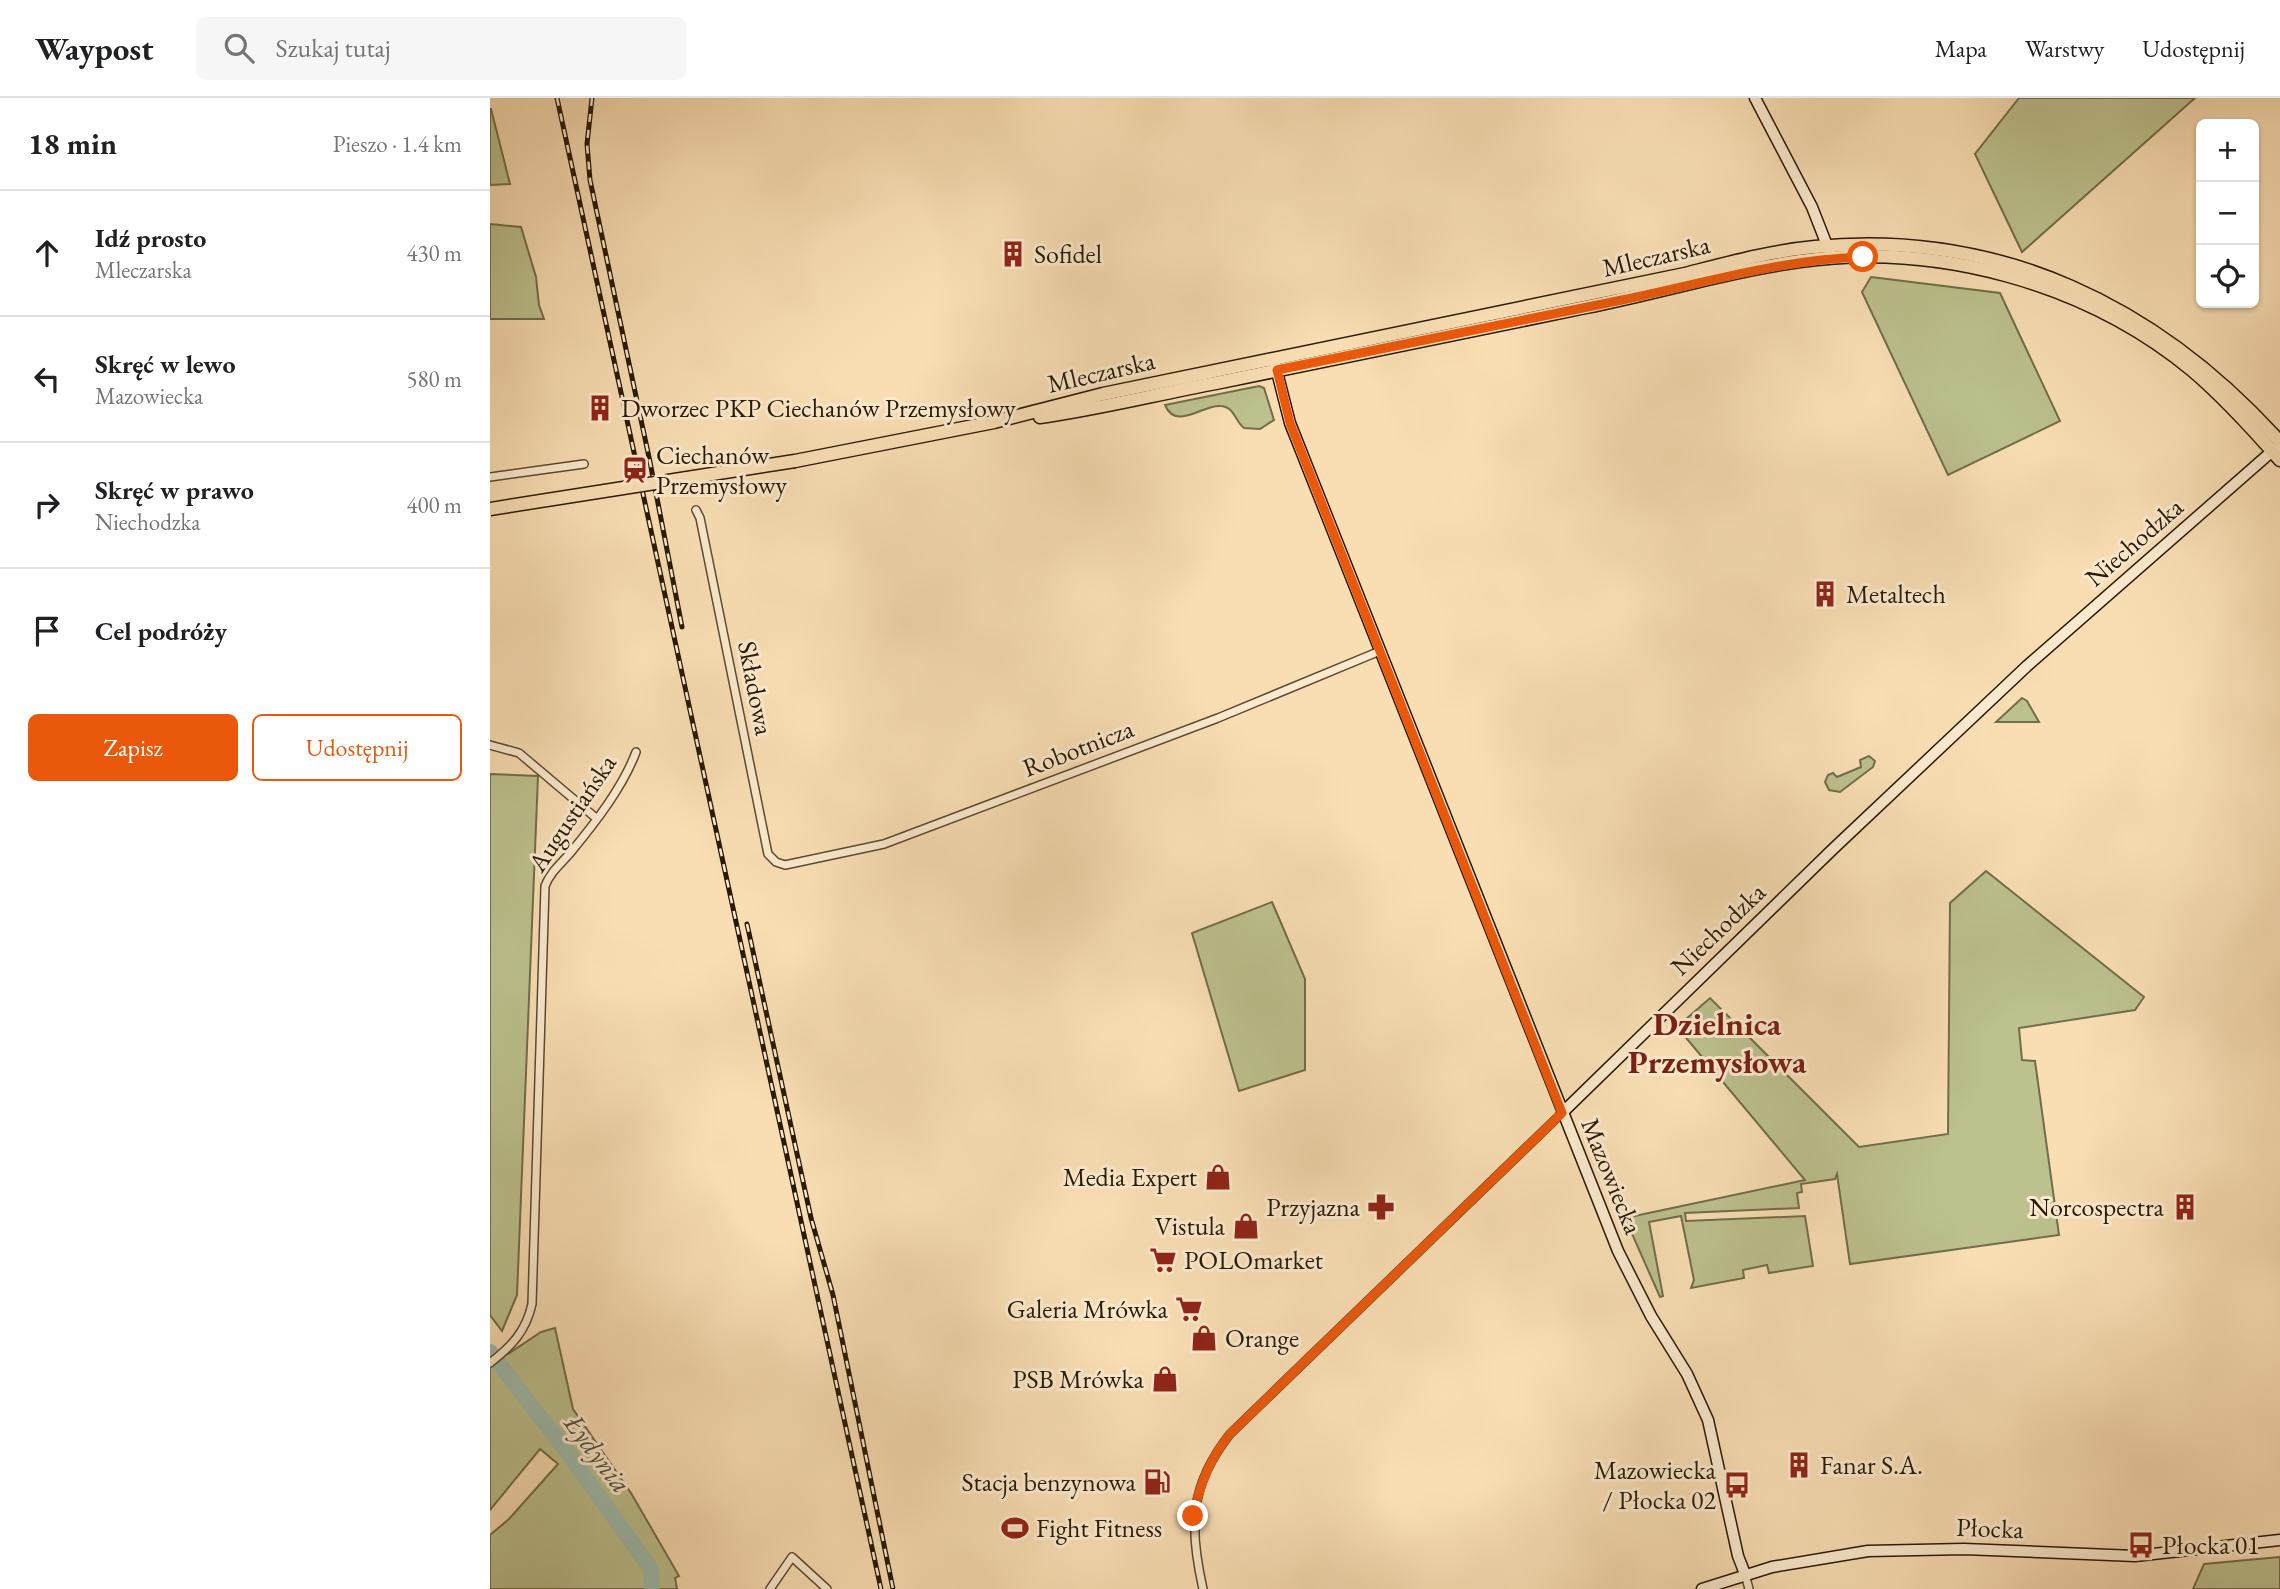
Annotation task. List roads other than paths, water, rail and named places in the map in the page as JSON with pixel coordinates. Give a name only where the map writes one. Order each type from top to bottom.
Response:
[{"type":"main road","name":"Mleczarska","points":[[490,509],[669,484],[795,461],[994,422],[1103,394],[1275,365],[1674,277],[1757,256],[1830,252],[1947,262],[1988,271],[2058,293],[2097,310],[2161,348],[2222,397],[2278,449]]},
{"type":"street","points":[[1755,98],[1789,159],[1830,252]]},
{"type":"street","name":"Mazowiecka","points":[[1275,365],[1290,423],[1618,1251],[1651,1316],[1688,1374],[1708,1420],[1738,1556],[1745,1574]]},
{"type":"street","name":"Niechodzka","points":[[1203,1589],[1194,1550],[1193,1516],[1201,1481],[1215,1454],[1230,1434],[1833,849],[2019,673],[2278,449]]},
{"type":"street","points":[[490,477],[584,464]]},
{"type":"street","name":"Składowa","points":[[696,510],[700,518],[768,854],[776,862],[785,864]]},
{"type":"street","name":"Robotnicza","points":[[785,864],[884,844],[1218,718],[1380,651]]},
{"type":"street","points":[[490,745],[519,753],[596,818]]},
{"type":"street","name":"Augustiańska","points":[[490,1363],[505,1351],[524,1328],[532,1304],[545,886],[549,875],[570,854],[629,771],[636,752]]},
{"type":"street","name":"Płocka","points":[[1702,1589],[1745,1574],[1868,1551],[1964,1549],[2136,1556],[2280,1540]]},
{"type":"street","points":[[770,1589],[792,1557],[827,1589]]},
{"type":"street","points":[[1745,1574],[1749,1589]]},
{"type":"waterway","name":"Łydynia","points":[[490,1352],[568,1453],[651,1569],[652,1589]]},
{"type":"railway","points":[[557,98],[881,1589]]},
{"type":"railway","points":[[592,98],[587,144],[590,180],[682,627]]},
{"type":"railway","points":[[747,924],[811,1218],[833,1295],[893,1589]]},
{"type":"place","name":"Sofidel","points":[[1013,254]]},
{"type":"place","name":"Dworzec PKP Ciechanów Przemysłowy","points":[[600,408]]},
{"type":"place","name":"Ciechanów Przemysłowy","points":[[635,470]]},
{"type":"place","name":"Metaltech","points":[[1825,594]]},
{"type":"place","name":"Media Expert","points":[[1218,1177]]},
{"type":"place","name":"Przyjazna","points":[[1381,1207]]},
{"type":"place","name":"Norcospectra","points":[[2185,1207]]},
{"type":"place","name":"Vistula","points":[[1246,1226]]},
{"type":"place","name":"POLOmarket","points":[[1163,1260]]},
{"type":"place","name":"Galeria Mrówka","points":[[1189,1309]]},
{"type":"place","name":"Orange","points":[[1204,1338]]},
{"type":"place","name":"PSB Mrówka","points":[[1165,1379]]},
{"type":"place","name":"Fanar S.A.","points":[[1799,1465]]},
{"type":"place","name":"Stacja benzynowa","points":[[1157,1482]]},
{"type":"place","name":"Mazowiecka / Płocka 02","points":[[1737,1485]]},
{"type":"place","name":"Fight Fitness","points":[[1015,1528]]},
{"type":"place","name":"Płocka 01","points":[[2141,1545]]},
{"type":"district","name":"Dzielnica Przemysłowa","points":[[1717,1042]]}]
